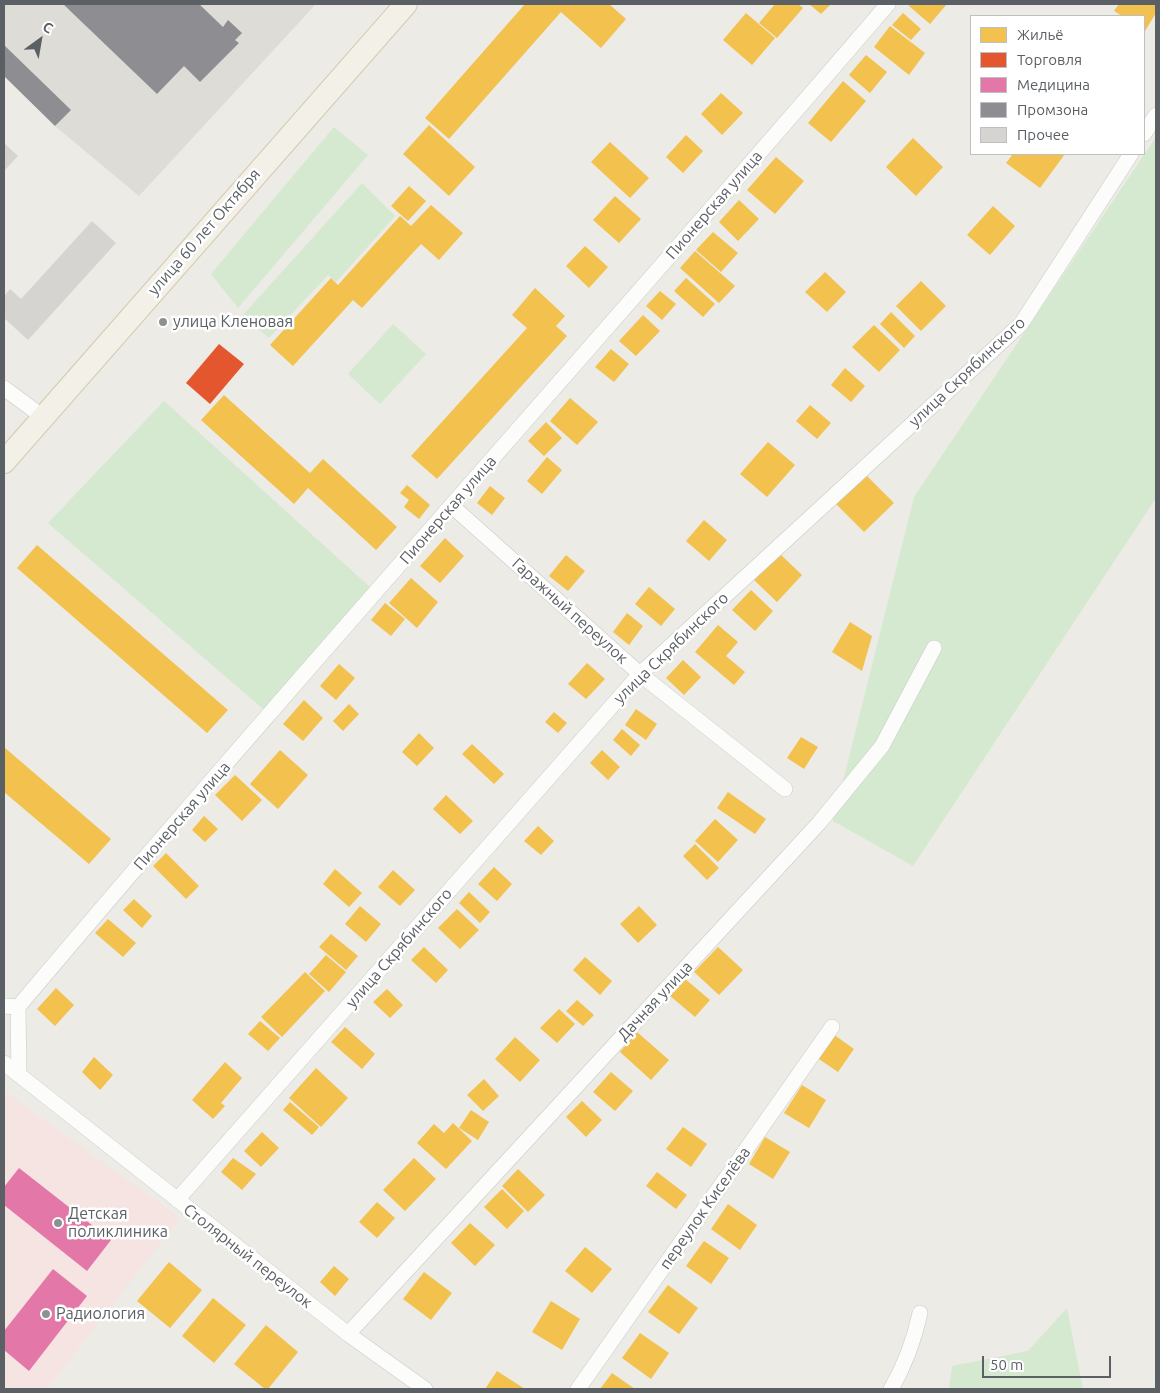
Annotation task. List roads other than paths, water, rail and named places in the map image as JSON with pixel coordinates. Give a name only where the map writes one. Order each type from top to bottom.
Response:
[{"type":"main road","name":"улица 60 лет Октября","points":[[4,462],[406,4]]},
{"type":"street","name":"Пионерская улица","points":[[11,1007],[452,506],[888,4]]},
{"type":"street","points":[[1145,132],[1156,115]]},
{"type":"street","name":"улица Скрябинского","points":[[177,1200],[640,674],[1021,324],[1130,155]]},
{"type":"street","points":[[4,388],[43,416]]},
{"type":"street","name":"Гаражный переулок","points":[[452,506],[640,674],[784,789]]},
{"type":"street","name":"Дачная улица","points":[[348,1334],[819,823],[882,746],[934,648]]},
{"type":"street","points":[[11,1007],[19,1074]]},
{"type":"street","name":"переулок Киселёва","points":[[578,1389],[832,1027]]},
{"type":"street","name":"Столярный переулок","points":[[4,1063],[410,1384],[425,1389]]},
{"type":"street","points":[[891,1389],[915,1339],[920,1313]]},
{"type":"place","name":"улица Кленовая","points":[[163,322]]},
{"type":"place","name":"Детская поликлиника","points":[[58,1223]]},
{"type":"place","name":"Радиология","points":[[46,1314]]}]
